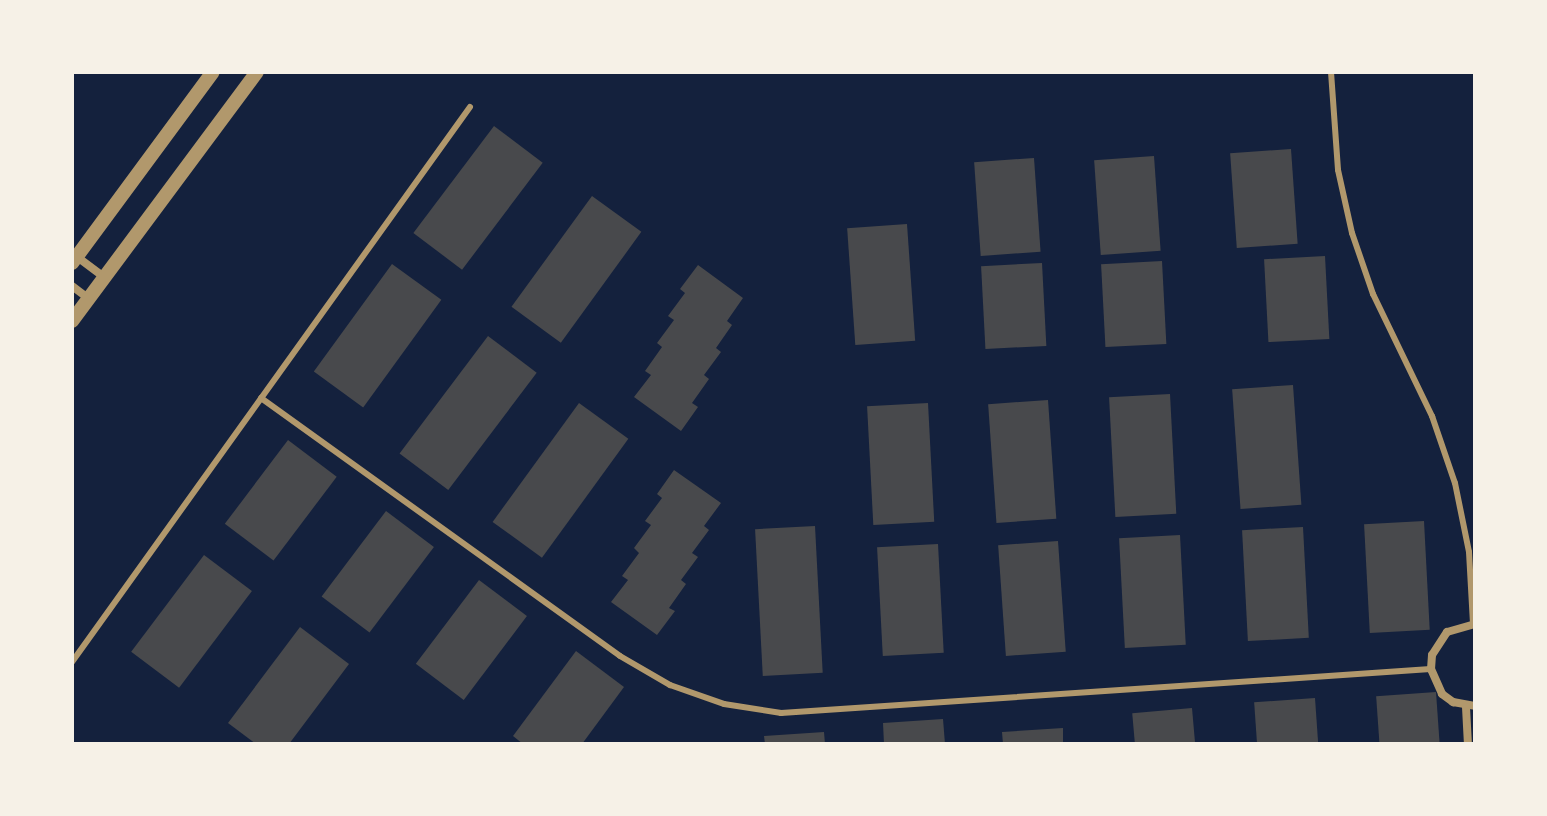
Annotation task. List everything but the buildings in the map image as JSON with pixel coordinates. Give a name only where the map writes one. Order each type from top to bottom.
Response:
[{"type":"street","points":[[104,277],[74,258],[213,72]]},
{"type":"street","points":[[72,321],[257,72]]},
{"type":"street","points":[[72,286],[89,299]]},
{"type":"street","points":[[1468,744],[1470,706],[1442,694],[1431,669],[1432,655],[1447,632],[1474,623]]},
{"type":"lane","points":[[1331,72],[1338,170],[1352,233],[1373,294],[1432,416],[1455,483],[1469,552],[1474,623]]},
{"type":"lane","points":[[72,662],[470,107]]},
{"type":"lane","points":[[261,398],[620,656],[670,685],[724,704],[781,713],[1431,669]]}]
